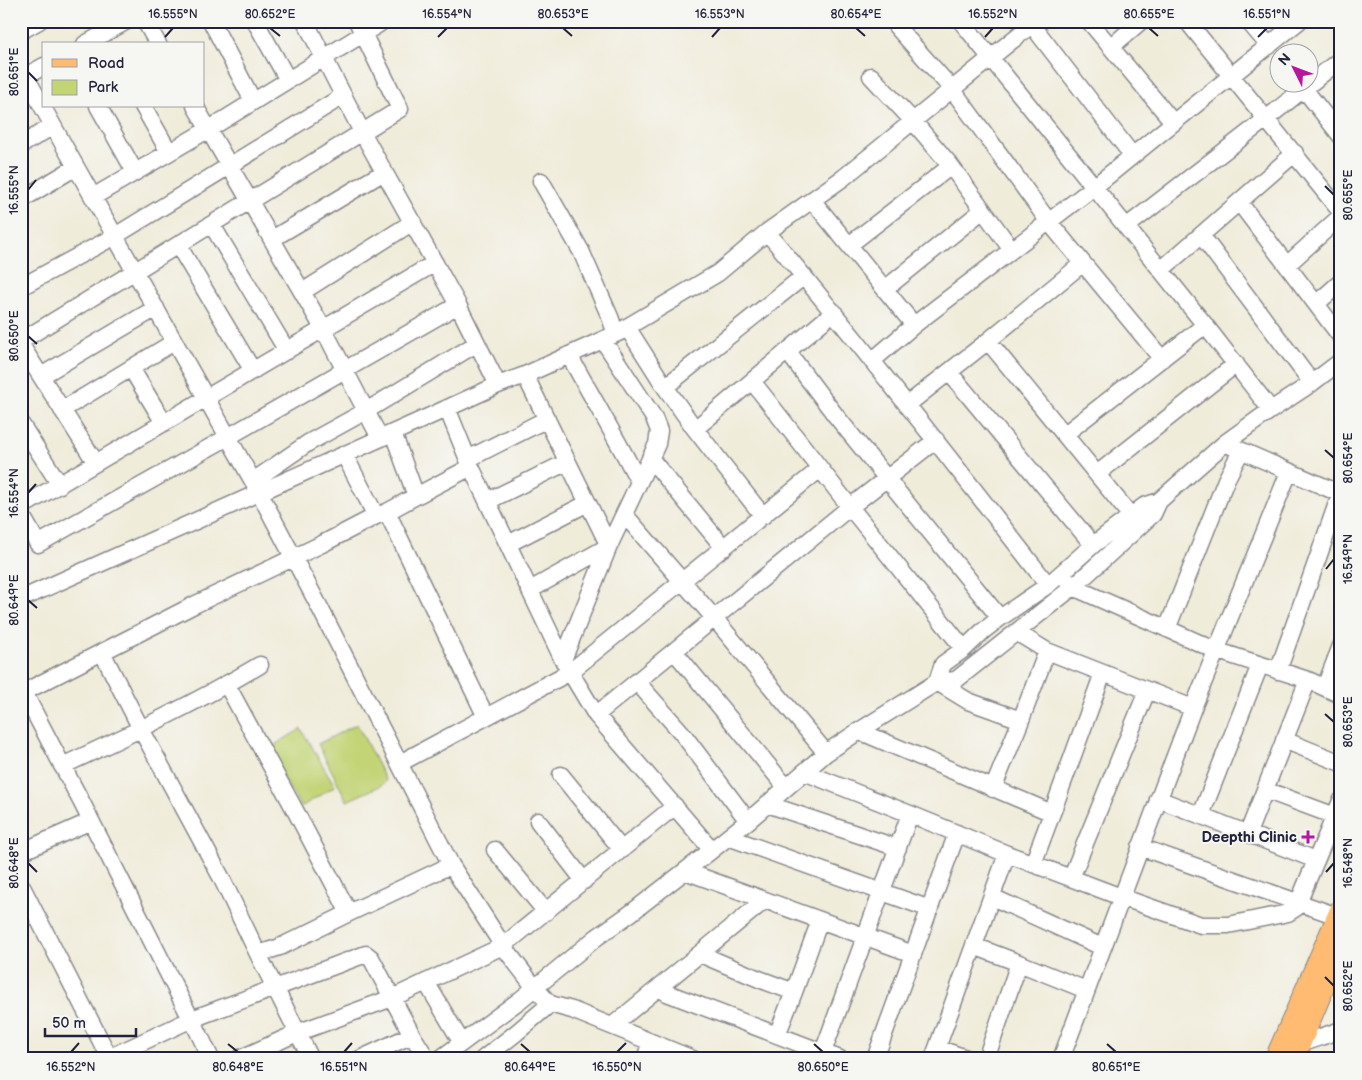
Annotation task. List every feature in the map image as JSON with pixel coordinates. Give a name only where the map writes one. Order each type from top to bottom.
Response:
[{"type":"main road","points":[[1293,1047],[1334,912]]},
{"type":"main road","points":[[1275,1059],[1293,1047],[1341,947]]},
{"type":"street","points":[[21,31],[39,21]]},
{"type":"street","points":[[105,39],[127,21]]},
{"type":"street","points":[[145,21],[157,42]]},
{"type":"street","points":[[212,21],[253,101]]},
{"type":"street","points":[[255,21],[288,80]]},
{"type":"street","points":[[304,21],[362,132],[458,305],[498,385]]},
{"type":"street","points":[[961,21],[1271,410]]},
{"type":"street","points":[[1090,21],[1174,122]]},
{"type":"street","points":[[1111,47],[1142,21]]},
{"type":"street","points":[[1187,21],[1230,76],[1295,153],[1341,214],[1287,264]]},
{"type":"street","points":[[1248,21],[1269,46]]},
{"type":"street","points":[[872,360],[914,325],[1094,187],[1299,21]]},
{"type":"street","points":[[21,599],[256,486],[344,454],[615,334],[718,273],[767,232],[842,178],[990,59],[1032,22],[1132,155]]},
{"type":"street","points":[[93,197],[209,129],[324,58],[360,27],[379,24]]},
{"type":"street","points":[[896,26],[952,89],[1049,222],[1162,359]]},
{"type":"street","points":[[21,341],[400,109],[360,27]]},
{"type":"street","points":[[1320,77],[1340,61]]},
{"type":"street","points":[[42,67],[23,72],[42,106]]},
{"type":"street","points":[[870,76],[913,121],[951,166],[1012,250]]},
{"type":"street","points":[[1126,227],[1300,92]]},
{"type":"street","points":[[1306,92],[1341,136]]},
{"type":"street","points":[[21,287],[115,236],[343,96]]},
{"type":"street","points":[[43,108],[256,486],[451,865],[503,946],[535,988],[550,1004],[572,1010],[693,1059]]},
{"type":"street","points":[[99,108],[135,172]]},
{"type":"street","points":[[144,108],[169,152]]},
{"type":"street","points":[[197,108],[324,330],[366,411],[386,436],[416,496]]},
{"type":"street","points":[[21,145],[53,126]]},
{"type":"street","points":[[1161,270],[1295,153]]},
{"type":"street","points":[[849,245],[951,166]]},
{"type":"street","points":[[21,200],[76,167]]},
{"type":"street","points":[[272,239],[384,172]]},
{"type":"street","points":[[541,181],[580,251],[658,431],[657,444],[609,546],[567,666]]},
{"type":"street","points":[[812,200],[914,325]]},
{"type":"street","points":[[1239,202],[1341,337]]},
{"type":"street","points":[[885,289],[983,210]]},
{"type":"street","points":[[302,292],[413,222]]},
{"type":"street","points":[[212,225],[287,351]]},
{"type":"street","points":[[767,232],[834,312],[907,405],[1053,579],[1215,650],[1308,680],[1341,695]]},
{"type":"street","points":[[1201,235],[1312,383]]},
{"type":"street","points":[[178,245],[253,371]]},
{"type":"street","points":[[907,405],[1084,263]]},
{"type":"street","points":[[21,508],[435,264]]},
{"type":"street","points":[[666,387],[804,276]]},
{"type":"street","points":[[1316,304],[1341,282]]},
{"type":"street","points":[[21,514],[38,544],[458,305]]},
{"type":"street","points":[[41,376],[156,308]]},
{"type":"street","points":[[695,429],[834,312]]},
{"type":"street","points":[[1065,434],[1205,325]]},
{"type":"street","points":[[615,334],[666,387],[695,429],[763,516]]},
{"type":"street","points":[[988,341],[1131,516]]},
{"type":"street","points":[[62,410],[174,342]]},
{"type":"street","points":[[256,486],[308,443],[366,411],[476,344]]},
{"type":"street","points":[[21,345],[96,463]]},
{"type":"street","points":[[787,351],[836,416],[1000,618]]},
{"type":"street","points":[[569,355],[617,438],[639,482]]},
{"type":"street","points":[[937,682],[943,664],[964,649],[1000,618],[1053,579],[1092,545],[1144,506],[1159,501],[1225,443],[1341,361]]},
{"type":"street","points":[[1096,474],[1236,364]]},
{"type":"street","points":[[131,368],[164,423]]},
{"type":"street","points":[[950,372],[1092,545]]},
{"type":"street","points":[[525,374],[609,546]]},
{"type":"street","points":[[752,381],[964,649]]},
{"type":"street","points":[[654,418],[676,402]]},
{"type":"street","points":[[447,408],[470,463],[530,590],[567,666],[596,715],[712,850]]},
{"type":"street","points":[[211,1059],[22,689],[102,652],[382,514],[546,419]]},
{"type":"street","points":[[21,424],[60,485]]},
{"type":"street","points":[[596,715],[850,507],[936,440]]},
{"type":"street","points":[[1225,443],[1288,472],[1341,493],[1278,671]]},
{"type":"street","points":[[1167,630],[1226,480],[1241,451]]},
{"type":"street","points":[[344,454],[382,514],[486,717]]},
{"type":"street","points":[[650,458],[724,548]]},
{"type":"street","points":[[488,501],[567,462]]},
{"type":"street","points":[[400,764],[486,717],[567,666],[682,581],[820,469]]},
{"type":"street","points":[[1061,1059],[1215,650],[1288,472]]},
{"type":"street","points":[[440,1059],[520,1000],[597,937],[712,850],[826,753],[937,682],[956,680],[1073,587],[1153,514],[1159,501]]},
{"type":"street","points":[[508,544],[588,503]]},
{"type":"street","points":[[624,514],[715,619],[826,753]]},
{"type":"street","points":[[530,590],[609,546]]},
{"type":"street","points":[[1016,632],[1047,651],[1193,708]]},
{"type":"street","points":[[1325,687],[1341,646]]},
{"type":"street","points":[[993,788],[1047,651]]},
{"type":"street","points":[[102,652],[141,729],[221,877],[311,1059]]},
{"type":"street","points":[[674,652],[786,788]]},
{"type":"street","points":[[62,766],[141,729],[227,685],[260,665]]},
{"type":"street","points":[[1201,815],[1260,665]]},
{"type":"street","points":[[1033,864],[1102,674]]},
{"type":"street","points":[[1248,833],[1308,680]]},
{"type":"street","points":[[637,682],[682,733],[748,821]]},
{"type":"street","points":[[937,682],[968,701],[1021,720]]},
{"type":"street","points":[[227,685],[349,913]]},
{"type":"street","points":[[1071,878],[1148,691]]},
{"type":"street","points":[[859,731],[1052,813]]},
{"type":"street","points":[[1284,740],[1341,763]]},
{"type":"street","points":[[804,772],[1007,854],[1200,925],[1228,925],[1288,913],[1302,903],[1316,860],[1338,808],[1265,790]]},
{"type":"street","points":[[561,774],[622,850]]},
{"type":"street","points":[[1158,799],[1316,860]]},
{"type":"street","points":[[767,804],[898,848]]},
{"type":"street","points":[[240,1059],[297,1033],[392,998],[503,946],[675,806]]},
{"type":"street","points":[[824,1052],[910,814]]},
{"type":"street","points":[[21,852],[91,821]]},
{"type":"street","points":[[538,821],[584,881]]},
{"type":"street","points":[[875,1059],[958,833]]},
{"type":"street","points":[[728,837],[930,909]]},
{"type":"street","points":[[1140,847],[1302,903],[1334,912]]},
{"type":"street","points":[[495,850],[546,912]]},
{"type":"street","points":[[969,1059],[935,1053],[1007,854]]},
{"type":"street","points":[[258,954],[280,947],[451,865]]},
{"type":"street","points":[[685,871],[914,954]]},
{"type":"street","points":[[21,885],[109,1058],[192,1019],[366,954],[371,958],[427,1059]]},
{"type":"street","points":[[992,897],[1102,948]]},
{"type":"street","points":[[612,1026],[764,900]]},
{"type":"street","points":[[777,1034],[820,920]]},
{"type":"street","points":[[974,946],[1086,990]]},
{"type":"street","points":[[700,954],[794,992]]},
{"type":"street","points":[[986,1059],[1019,963]]},
{"type":"street","points":[[426,982],[462,1043]]},
{"type":"street","points":[[659,988],[667,993],[840,1059]]},
{"type":"street","points":[[486,1058],[550,1004]]},
{"type":"street","points":[[1293,1047],[1341,1030]]},
{"type":"street","points":[[360,1059],[412,1035]]},
{"type":"street","points":[[645,1059],[651,1042]]},
{"type":"green space","points":[[357,724],[386,781],[380,786],[347,801],[318,744]]},
{"type":"green space","points":[[301,729],[335,786],[301,807],[266,750]]},
{"type":"place","name":"Deepthi Clinic","points":[[1308,837]]}]
